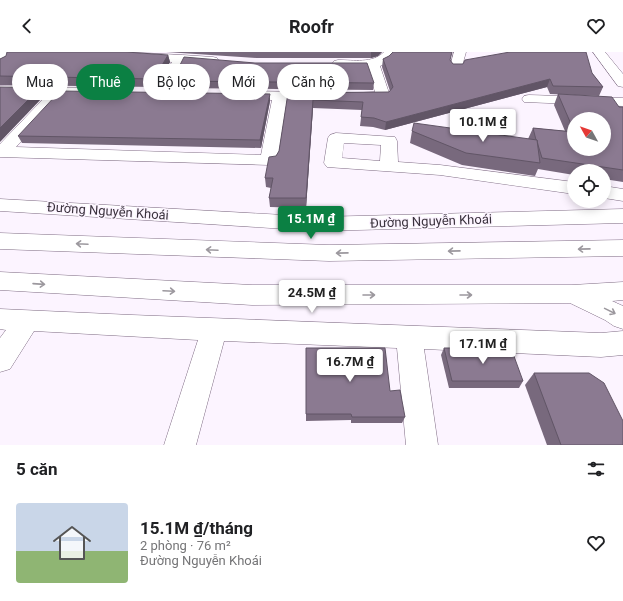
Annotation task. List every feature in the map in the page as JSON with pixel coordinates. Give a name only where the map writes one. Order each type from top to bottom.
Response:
[{"type":"street","points":[[0,63],[4,60],[5,52]]},
{"type":"street","points":[[95,52],[226,62]]},
{"type":"street","points":[[349,64],[373,64],[383,60],[391,52]]},
{"type":"street","points":[[456,67],[460,52]]},
{"type":"street","points":[[599,52],[623,83]]},
{"type":"street","points":[[177,64],[180,58]]},
{"type":"street","points":[[349,96],[383,96],[373,64]]},
{"type":"street","points":[[0,90],[12,90]]},
{"type":"street","points":[[529,99],[623,102]]},
{"type":"street","points":[[1,152],[50,100]]},
{"type":"street","points":[[1,152],[268,160],[279,100]]},
{"type":"street","points":[[390,166],[440,170],[567,187]]},
{"type":"street","points":[[611,193],[623,195]]},
{"type":"street","name":"Đường Nguyễn Khoái","points":[[0,205],[319,224],[623,216]]},
{"type":"street","points":[[0,240],[212,250],[329,253],[623,248]]},
{"type":"street","points":[[0,281],[252,295],[572,294],[623,291]]},
{"type":"street","points":[[572,294],[614,313],[623,319]]},
{"type":"street","points":[[0,319],[601,345],[623,343]]},
{"type":"street","points":[[0,360],[27,321]]},
{"type":"street","points":[[180,445],[214,329]]},
{"type":"street","points":[[409,337],[422,445]]},
{"type":"building","points":[[7,52],[126,52],[168,55],[163,64],[143,64],[143,79],[135,79],[135,64],[76,64],[76,77],[68,77],[68,64],[12,64],[12,76],[0,76],[0,59],[6,56]]},
{"type":"building","points":[[393,52],[452,52],[450,60],[453,64],[463,64],[465,60],[510,52],[586,52],[592,73],[603,87],[553,86],[550,79],[386,122],[374,118],[361,117],[363,102],[313,100],[349,100],[349,92],[389,92],[393,87],[383,59]]},
{"type":"building","points":[[184,57],[255,63],[367,63],[374,83],[349,83],[349,64],[277,64],[277,82],[269,82],[269,64],[218,64],[218,81],[210,81],[210,64],[180,64]]},
{"type":"building","points":[[0,87],[12,87],[12,100],[28,100],[0,128]]},
{"type":"building","points":[[68,91],[76,91],[76,100],[135,100],[135,92],[143,92],[143,100],[210,100],[210,93],[218,93],[218,100],[269,100],[260,140],[18,136],[52,100],[68,100]]},
{"type":"building","points":[[558,94],[612,97],[619,107],[623,107],[623,170],[611,168],[611,164],[582,164],[542,158],[533,128],[567,131],[567,156],[611,156],[611,112],[567,112],[567,115]]},
{"type":"building","points":[[287,100],[313,100],[306,198],[269,198],[273,178],[265,178],[269,157],[276,156],[279,151]]},
{"type":"building","points":[[414,123],[537,140],[540,163],[466,153],[412,131]]},
{"type":"building","points":[[306,348],[385,348],[390,391],[400,390],[405,417],[352,417],[351,414],[306,414]]},
{"type":"building","points":[[444,348],[511,348],[523,381],[452,381]]},
{"type":"building","points":[[534,373],[589,373],[604,383],[623,421],[623,445],[561,445]]}]
